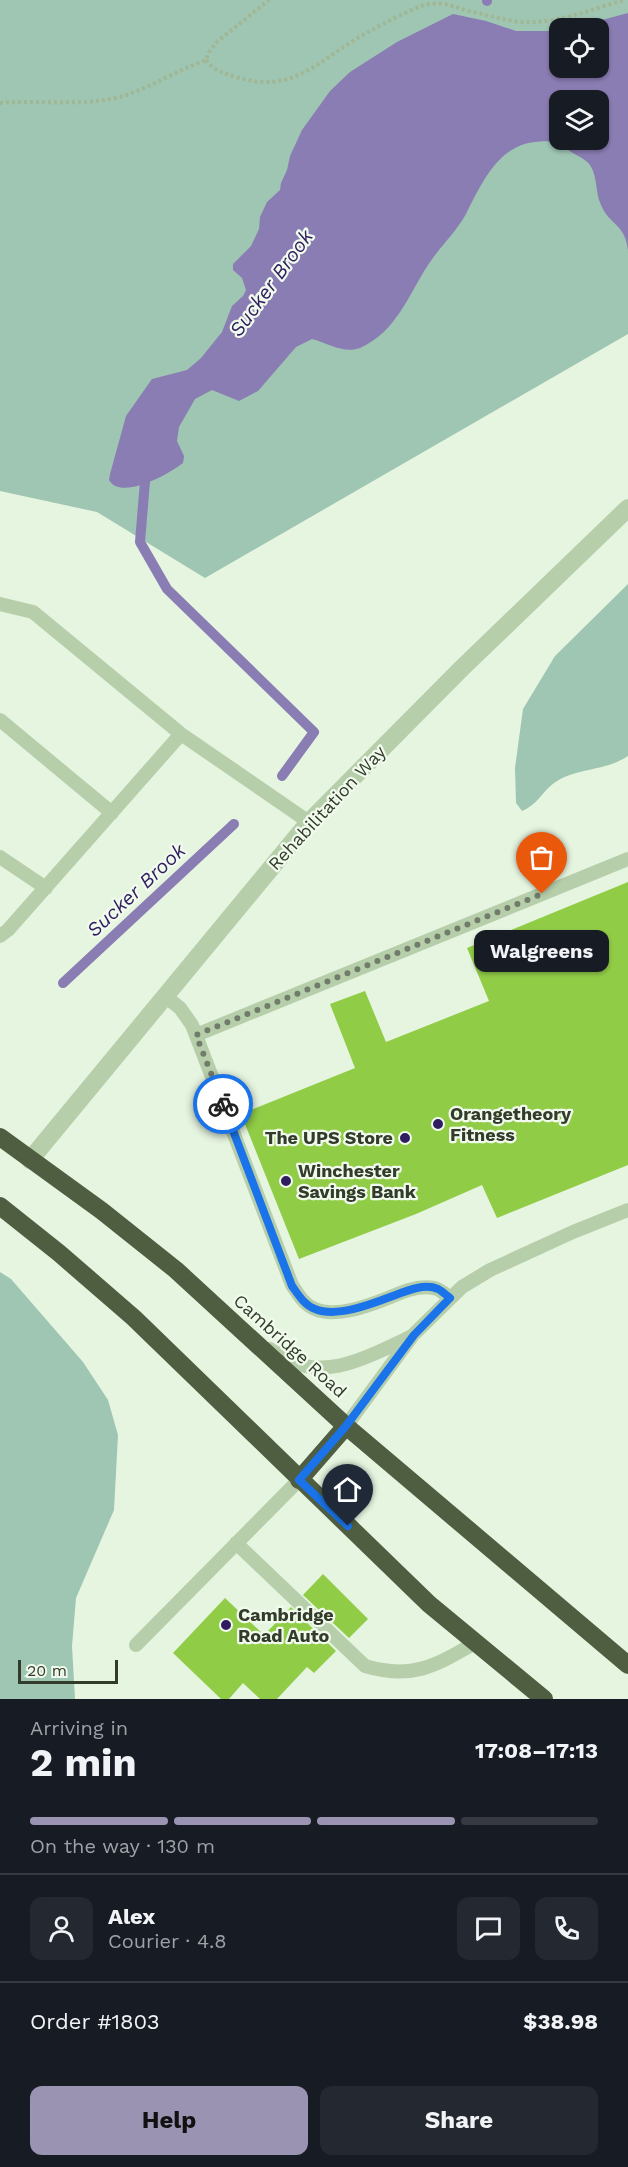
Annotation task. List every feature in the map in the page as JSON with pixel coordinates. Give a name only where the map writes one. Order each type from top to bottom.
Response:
[{"type":"highway","name":"Cambridge Road","points":[[0,1137],[102,1211],[176,1270],[346,1426],[628,1665]]},
{"type":"highway","points":[[0,1206],[60,1253],[134,1318],[429,1604],[544,1699]]},
{"type":"highway","points":[[299,1480],[346,1426]]},
{"type":"street","name":"Rehabilitation Way","points":[[30,1160],[309,822],[462,668],[628,508]]},
{"type":"lane","points":[[0,604],[33,612],[181,734],[309,822]]},
{"type":"lane","points":[[0,720],[112,813]]},
{"type":"lane","points":[[0,936],[46,888],[181,734]]},
{"type":"lane","points":[[0,857],[46,888]]},
{"type":"lane","points":[[196,1035],[628,859]]},
{"type":"lane","points":[[165,996],[185,1014],[196,1035],[292,1286],[301,1298],[315,1310],[332,1311],[360,1306],[408,1290],[425,1287],[440,1290],[450,1298]]},
{"type":"lane","points":[[346,1426],[414,1335],[450,1298],[476,1278],[573,1232],[628,1210]]},
{"type":"lane","points":[[248,1336],[292,1362],[317,1367],[343,1365],[414,1335]]},
{"type":"lane","points":[[136,1645],[299,1480]]},
{"type":"lane","points":[[237,1543],[365,1666],[386,1672],[409,1671],[437,1665],[475,1643]]},
{"type":"path","points":[[206,60],[218,41],[269,0]]},
{"type":"path","points":[[206,60],[218,72],[253,81],[273,82],[295,78],[357,39],[421,6],[433,3],[454,4],[462,9],[516,22],[535,22],[624,0]]},
{"type":"path","points":[[0,103],[38,101],[79,103],[111,99],[206,60]]},
{"type":"green space","points":[[0,0],[628,0],[628,334],[205,578],[97,512],[0,491]]},
{"type":"green space","points":[[628,584],[628,756],[610,765],[563,778],[522,811],[516,803],[515,768],[523,709],[555,656]]},
{"type":"green space","points":[[0,1272],[11,1279],[83,1362],[108,1400],[118,1435],[114,1510],[76,1598],[72,1646],[75,1699],[0,1699]]},
{"type":"water","points":[[628,13],[628,250],[624,234],[604,212],[593,170],[588,163],[569,150],[609,150],[609,90],[549,90],[549,142],[540,141],[522,145],[500,159],[484,180],[462,221],[432,259],[400,312],[383,333],[354,350],[342,349],[312,339],[296,347],[258,391],[239,401],[212,390],[195,399],[179,427],[177,441],[184,456],[183,463],[145,484],[124,488],[115,486],[109,480],[126,416],[152,379],[187,370],[201,358],[222,332],[232,306],[246,290],[242,278],[233,270],[233,264],[251,246],[267,202],[280,190],[290,156],[302,130],[330,91],[350,72],[397,42],[453,14],[486,21],[516,31],[549,31],[549,78],[609,78],[609,18]]},
{"type":"building","points":[[628,882],[628,1165],[497,1218],[482,1185],[416,1214],[299,1259],[241,1114],[355,1068],[330,1004],[365,991],[386,1042],[489,1001],[467,948]]},
{"type":"building","points":[[323,1574],[368,1619],[349,1638],[303,1595]]},
{"type":"building","name":"Cambridge Road Auto","points":[[225,1598],[264,1635],[291,1607],[336,1651],[314,1673],[307,1667],[277,1699],[260,1699],[243,1683],[229,1699],[221,1699],[173,1653]]},
{"type":"waterway","name":"Sucker Brook","points":[[146,469],[140,542],[167,589],[314,732],[282,776]]},
{"type":"waterway","name":"Sucker Brook","points":[[63,983],[234,824]]},
{"type":"way so far","points":[[223,1104],[196,1035],[542,894]]},
{"type":"place","name":"Walgreens","points":[[542,894]]},
{"type":"place","name":"Orangetheory Fitness","points":[[438,1124]]},
{"type":"place","name":"The UPS Store","points":[[405,1138]]},
{"type":"place","name":"Winchester Savings Bank","points":[[286,1181]]},
{"type":"place","name":"Cambridge Road Auto","points":[[226,1625]]},
{"type":"route","points":[[223,1104],[292,1286],[308,1305],[315,1310],[342,1311],[408,1290],[425,1287],[440,1290],[450,1298],[414,1335],[346,1426],[299,1480],[348,1526]]}]
